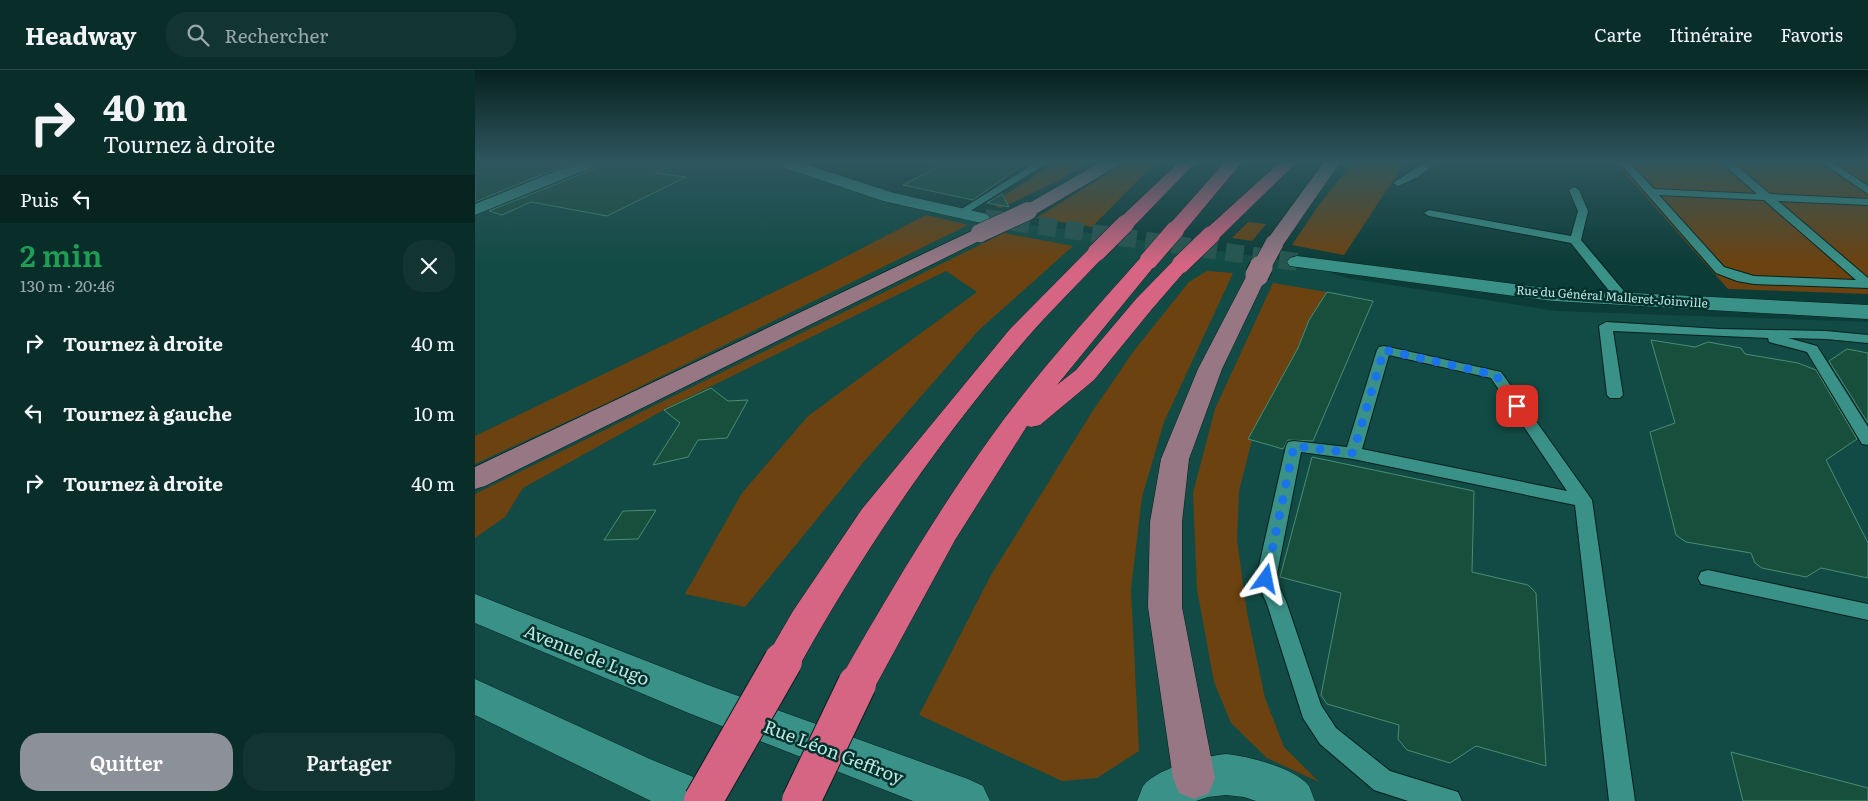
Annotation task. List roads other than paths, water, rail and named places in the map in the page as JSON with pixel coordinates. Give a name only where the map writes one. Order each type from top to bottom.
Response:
[{"type":"highway","points":[[1097,252],[1106,222],[1130,196]]},
{"type":"highway","points":[[701,801],[806,621],[873,517],[1018,334],[1153,196]]},
{"type":"highway","points":[[801,801],[857,684],[934,546],[1000,444],[1073,348],[1204,196]]},
{"type":"highway","points":[[1000,444],[1085,375],[1144,304],[1181,264],[1253,196]]},
{"type":"main road","points":[[475,478],[981,225],[1027,211],[1053,196]]},
{"type":"main road","points":[[1195,778],[1165,607],[1166,522],[1175,459],[1210,369],[1257,275],[1274,244],[1307,196]]},
{"type":"street","points":[[475,210],[509,196]]},
{"type":"street","points":[[886,196],[960,213],[981,225]]},
{"type":"street","name":"Rue du Général Malleret-Joinville","points":[[1297,262],[1553,295],[1868,312]]},
{"type":"street","name":"Avenue de Lugo","points":[[475,608],[700,700]]},
{"type":"street","points":[[475,696],[635,773],[701,801]]},
{"type":"street","name":"Rue Léon Geffroy","points":[[700,700],[968,801]]},
{"type":"street","points":[[1159,801],[1170,791],[1195,778],[1224,773],[1255,778],[1283,792],[1293,801]]},
{"type":"lane","points":[[960,213],[987,196]]},
{"type":"lane","points":[[1575,240],[1583,211],[1577,196]]},
{"type":"lane","points":[[1655,196],[1720,270],[1729,274],[1754,280],[1868,284]]},
{"type":"lane","points":[[1731,196],[1868,202]]},
{"type":"lane","points":[[1767,198],[1868,284]]},
{"type":"lane","points":[[1429,213],[1575,240],[1623,299]]},
{"type":"lane","points":[[1615,395],[1606,326],[1758,334],[1811,333],[1868,339]]},
{"type":"lane","points":[[1758,334],[1812,349],[1868,440]]},
{"type":"lane","points":[[1353,453],[1384,350],[1496,375],[1583,500],[1622,801]]},
{"type":"lane","points":[[1449,801],[1383,781],[1328,736],[1311,710],[1277,604],[1266,579],[1294,446],[1353,453],[1583,500]]},
{"type":"lane","points":[[1708,578],[1868,612]]},
{"type":"tunnel","points":[[985,218],[1297,262]]}]
